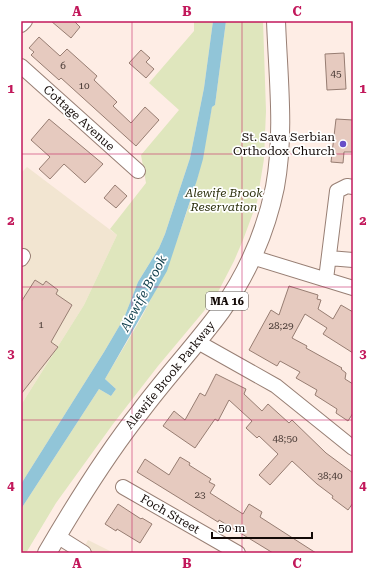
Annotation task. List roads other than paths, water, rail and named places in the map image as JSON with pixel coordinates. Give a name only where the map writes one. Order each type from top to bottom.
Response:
[{"type":"main road","name":"Alewife Brook Parkway","points":[[47,553],[124,433],[152,395],[214,320],[230,296],[252,257],[271,203],[279,154],[280,113],[276,21]]},
{"type":"street","points":[[21,25],[25,21]]},
{"type":"street","name":"Cottage Avenue","points":[[21,66],[138,171]]},
{"type":"street","points":[[326,279],[337,191],[347,186],[353,187]]},
{"type":"street","points":[[252,257],[353,288]]},
{"type":"street","points":[[329,258],[353,260]]},
{"type":"street","points":[[196,341],[276,386],[353,448]]},
{"type":"street","name":"Foch Street","points":[[123,487],[236,552]]},
{"type":"street","points":[[57,536],[84,553]]},
{"type":"water","name":"Alewife Brook","points":[[213,21],[226,21],[215,105],[212,107],[203,159],[197,180],[167,271],[105,379],[116,389],[111,396],[99,389],[21,509],[21,484],[124,318],[138,282],[159,248],[165,234],[190,158],[204,88]]},
{"type":"place","name":"St. Sava Serbian Orthodox Church","points":[[343,144]]},
{"type":"park label","name":"Alewife Brook Reservation","points":[[224,200]]}]
